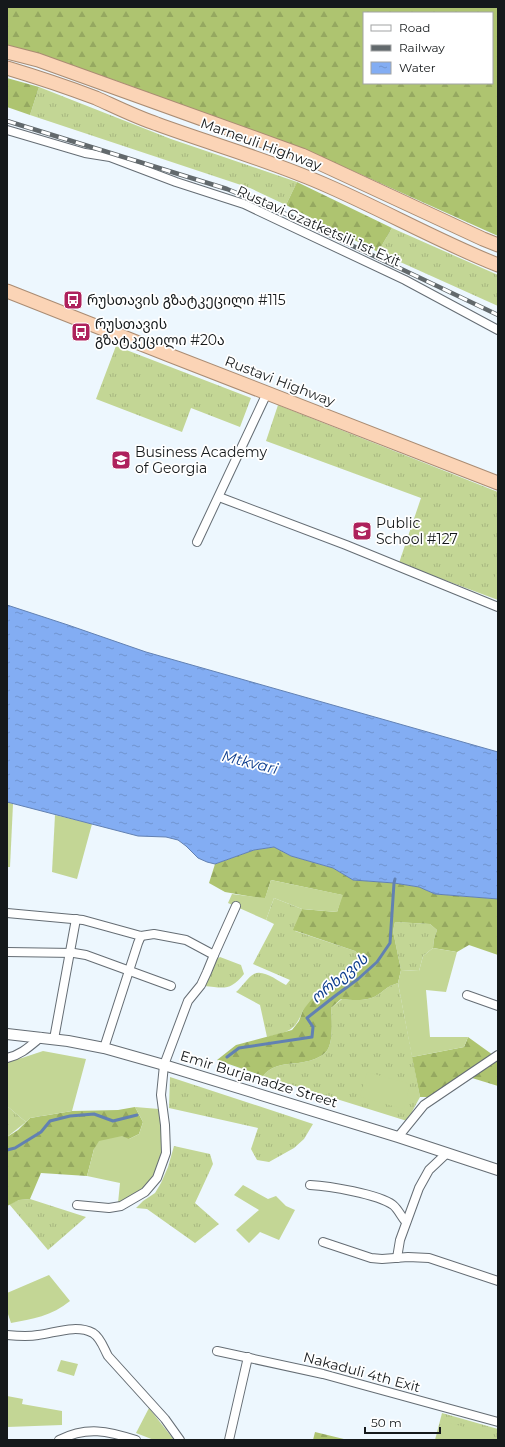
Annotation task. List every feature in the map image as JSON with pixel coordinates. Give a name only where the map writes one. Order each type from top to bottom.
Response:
[{"type":"highway","name":"Marneuli Highway","points":[[7,52],[38,60],[302,155],[498,245]]},
{"type":"highway","name":"Marneuli Highway","points":[[7,68],[57,84],[155,123],[288,170],[328,186],[401,220],[451,246],[498,266]]},
{"type":"highway","name":"Rustavi Highway","points":[[7,290],[498,483]]},
{"type":"street","name":"Rustavi Gzatketsili 1st Exit","points":[[7,130],[85,153],[110,157],[176,182],[244,204],[405,280],[498,330]]},
{"type":"street","points":[[197,542],[267,393]]},
{"type":"street","points":[[219,497],[338,542],[498,607]]},
{"type":"street","points":[[77,1205],[109,1208],[121,1206],[145,1192],[157,1178],[166,1153],[165,1125],[161,1095],[164,1064],[188,1001],[200,985],[207,972],[236,906]]},
{"type":"street","points":[[7,913],[76,919],[141,936],[154,934],[186,940],[214,954]]},
{"type":"street","points":[[54,1039],[76,919]]},
{"type":"street","points":[[104,1048],[141,936]]},
{"type":"street","points":[[7,952],[70,953],[86,955],[171,986]]},
{"type":"street","points":[[467,995],[498,1006]]},
{"type":"street","name":"Emir Burjanadze Street","points":[[7,1034],[41,1037],[104,1048],[164,1064],[398,1137],[498,1170]]},
{"type":"street","points":[[7,1058],[15,1057],[41,1037]]},
{"type":"street","points":[[398,1137],[424,1105],[498,1055]]},
{"type":"street","points":[[397,1258],[400,1240],[419,1188],[429,1170],[447,1153]]},
{"type":"street","points":[[310,1185],[337,1188],[389,1202],[395,1207],[406,1222]]},
{"type":"street","points":[[323,1242],[371,1258],[429,1258],[498,1281]]},
{"type":"street","points":[[7,1335],[39,1335],[69,1330],[83,1330],[94,1334],[102,1344],[108,1356],[165,1419],[180,1440]]},
{"type":"street","name":"Nakaduli 4th Exit","points":[[217,1352],[248,1357],[323,1374],[498,1422]]},
{"type":"street","points":[[229,1440],[248,1357]]},
{"type":"street","points":[[59,1440],[89,1430],[102,1431],[136,1440]]},
{"type":"green space","points":[[7,7],[498,7],[498,236],[342,166],[117,81],[7,46]]},
{"type":"green space","points":[[7,78],[39,87],[30,115],[7,107]]},
{"type":"green space","points":[[39,87],[171,139],[297,182],[286,205],[250,188],[30,115]]},
{"type":"green space","points":[[297,182],[392,228],[378,252],[286,205]]},
{"type":"green space","points":[[392,228],[498,275],[498,306],[378,252]]},
{"type":"green space","points":[[116,346],[251,398],[240,427],[191,408],[182,432],[96,399]]},
{"type":"green space","points":[[278,405],[498,492],[498,600],[399,563],[421,498],[266,441]]},
{"type":"green space","points":[[498,569],[498,598],[488,595]]},
{"type":"green space","points":[[7,802],[13,804],[10,867],[7,867]]},
{"type":"green space","points":[[55,815],[92,824],[77,879],[52,872]]},
{"type":"green space","points":[[274,847],[291,856],[333,868],[353,880],[394,883],[419,887],[435,894],[498,899],[498,955],[469,945],[457,952],[433,948],[437,930],[430,924],[395,922],[393,931],[401,970],[398,983],[389,987],[375,997],[361,1000],[341,999],[331,1008],[331,1040],[325,1053],[310,1061],[277,1066],[263,1076],[217,1060],[236,1045],[292,1030],[299,1021],[303,1010],[315,995],[352,962],[361,957],[355,951],[293,930],[302,909],[337,912],[342,895],[271,880],[265,899],[225,892],[209,883],[215,864],[254,850]]},
{"type":"green space","points":[[271,880],[343,895],[337,912],[302,909],[274,898],[266,920],[228,903],[232,894],[265,898]]},
{"type":"green space","points":[[274,898],[302,909],[295,931],[355,951],[361,957],[352,962],[303,1010],[297,1023],[290,1030],[267,1037],[260,1005],[236,992],[250,977],[258,973],[266,974],[286,985],[290,980],[253,964],[274,924],[266,920]]},
{"type":"green space","points":[[395,922],[430,924],[437,930],[433,948],[423,956],[419,971],[401,970],[393,931]]},
{"type":"green space","points":[[433,948],[457,952],[446,992],[426,990],[430,1037],[468,1037],[464,1047],[412,1057],[398,983],[401,970],[419,971],[423,956]]},
{"type":"green space","points":[[220,957],[241,965],[244,974],[231,986],[222,988],[204,986],[217,959]]},
{"type":"green space","points":[[398,983],[420,1097],[407,1121],[263,1076],[277,1066],[310,1061],[325,1053],[331,1040],[331,1008],[342,999],[361,1000],[375,997],[389,987]]},
{"type":"green space","points":[[468,1037],[493,1055],[435,1093],[428,1097],[420,1097],[412,1057],[464,1047]]},
{"type":"green space","points":[[43,1051],[86,1059],[72,1111],[30,1118],[26,1122],[7,1106],[7,1061]]},
{"type":"green space","points":[[498,1060],[498,1086],[472,1078]]},
{"type":"green space","points":[[367,1072],[410,1084],[404,1109],[360,1097]]},
{"type":"green space","points":[[170,1077],[313,1124],[304,1139],[294,1148],[269,1162],[257,1160],[251,1149],[258,1128],[169,1108]]},
{"type":"green space","points":[[7,1106],[26,1122],[7,1137]]},
{"type":"green space","points":[[135,1107],[143,1122],[139,1134],[129,1139],[94,1149],[87,1176],[41,1173],[30,1199],[19,1200],[7,1206],[7,1137],[18,1130],[30,1118],[72,1111],[118,1110]]},
{"type":"green space","points":[[135,1107],[159,1109],[163,1132],[163,1152],[155,1177],[144,1190],[118,1203],[120,1183],[87,1176],[94,1149],[99,1141],[122,1136],[129,1139],[139,1134],[143,1122]]},
{"type":"green space","points":[[174,1146],[210,1154],[213,1164],[195,1203],[219,1224],[195,1243],[147,1209],[136,1208],[155,1193],[168,1167]]},
{"type":"green space","points":[[243,1185],[268,1199],[276,1196],[286,1206],[295,1210],[279,1240],[260,1232],[249,1243],[236,1230],[259,1210],[234,1195]]},
{"type":"green space","points":[[30,1199],[86,1217],[48,1250],[9,1204],[19,1200]]},
{"type":"green space","points":[[49,1275],[70,1301],[49,1313],[11,1323],[7,1311],[7,1293]]},
{"type":"green space","points":[[61,1360],[78,1364],[74,1376],[57,1371]]},
{"type":"green space","points":[[7,1396],[23,1399],[22,1404],[62,1411],[62,1425],[7,1427]]},
{"type":"green space","points":[[149,1408],[174,1440],[154,1440],[136,1433]]},
{"type":"green space","points":[[442,1413],[498,1429],[498,1440],[435,1440]]},
{"type":"green space","points":[[447,1422],[486,1433],[484,1440],[442,1440]]},
{"type":"green space","points":[[315,1432],[348,1440],[313,1440]]},
{"type":"water","name":"Mtkvari","points":[[7,605],[146,652],[498,752],[498,899],[435,894],[419,887],[394,883],[353,880],[333,868],[291,856],[274,847],[254,850],[215,864],[198,858],[178,840],[166,837],[138,836],[7,802]]},
{"type":"waterway","name":"ორხევის","points":[[227,1057],[239,1048],[312,1037],[313,1027],[307,1018],[358,979],[377,962],[390,943],[395,879]]},
{"type":"waterway","name":"ორხევის","points":[[7,1150],[15,1148],[41,1132],[50,1121],[70,1116],[94,1114],[113,1121],[137,1115]]},
{"type":"railway","points":[[7,121],[227,189],[273,208],[498,315]]},
{"type":"place","name":"რუსთავის გზატკეცილი #115","points":[[73,300]]},
{"type":"place","name":"რუსთავის გზატკეცილი #20ა","points":[[81,332]]},
{"type":"place","name":"Business Academy of Georgia","points":[[121,460]]},
{"type":"place","name":"Public School #127","points":[[362,531]]}]
